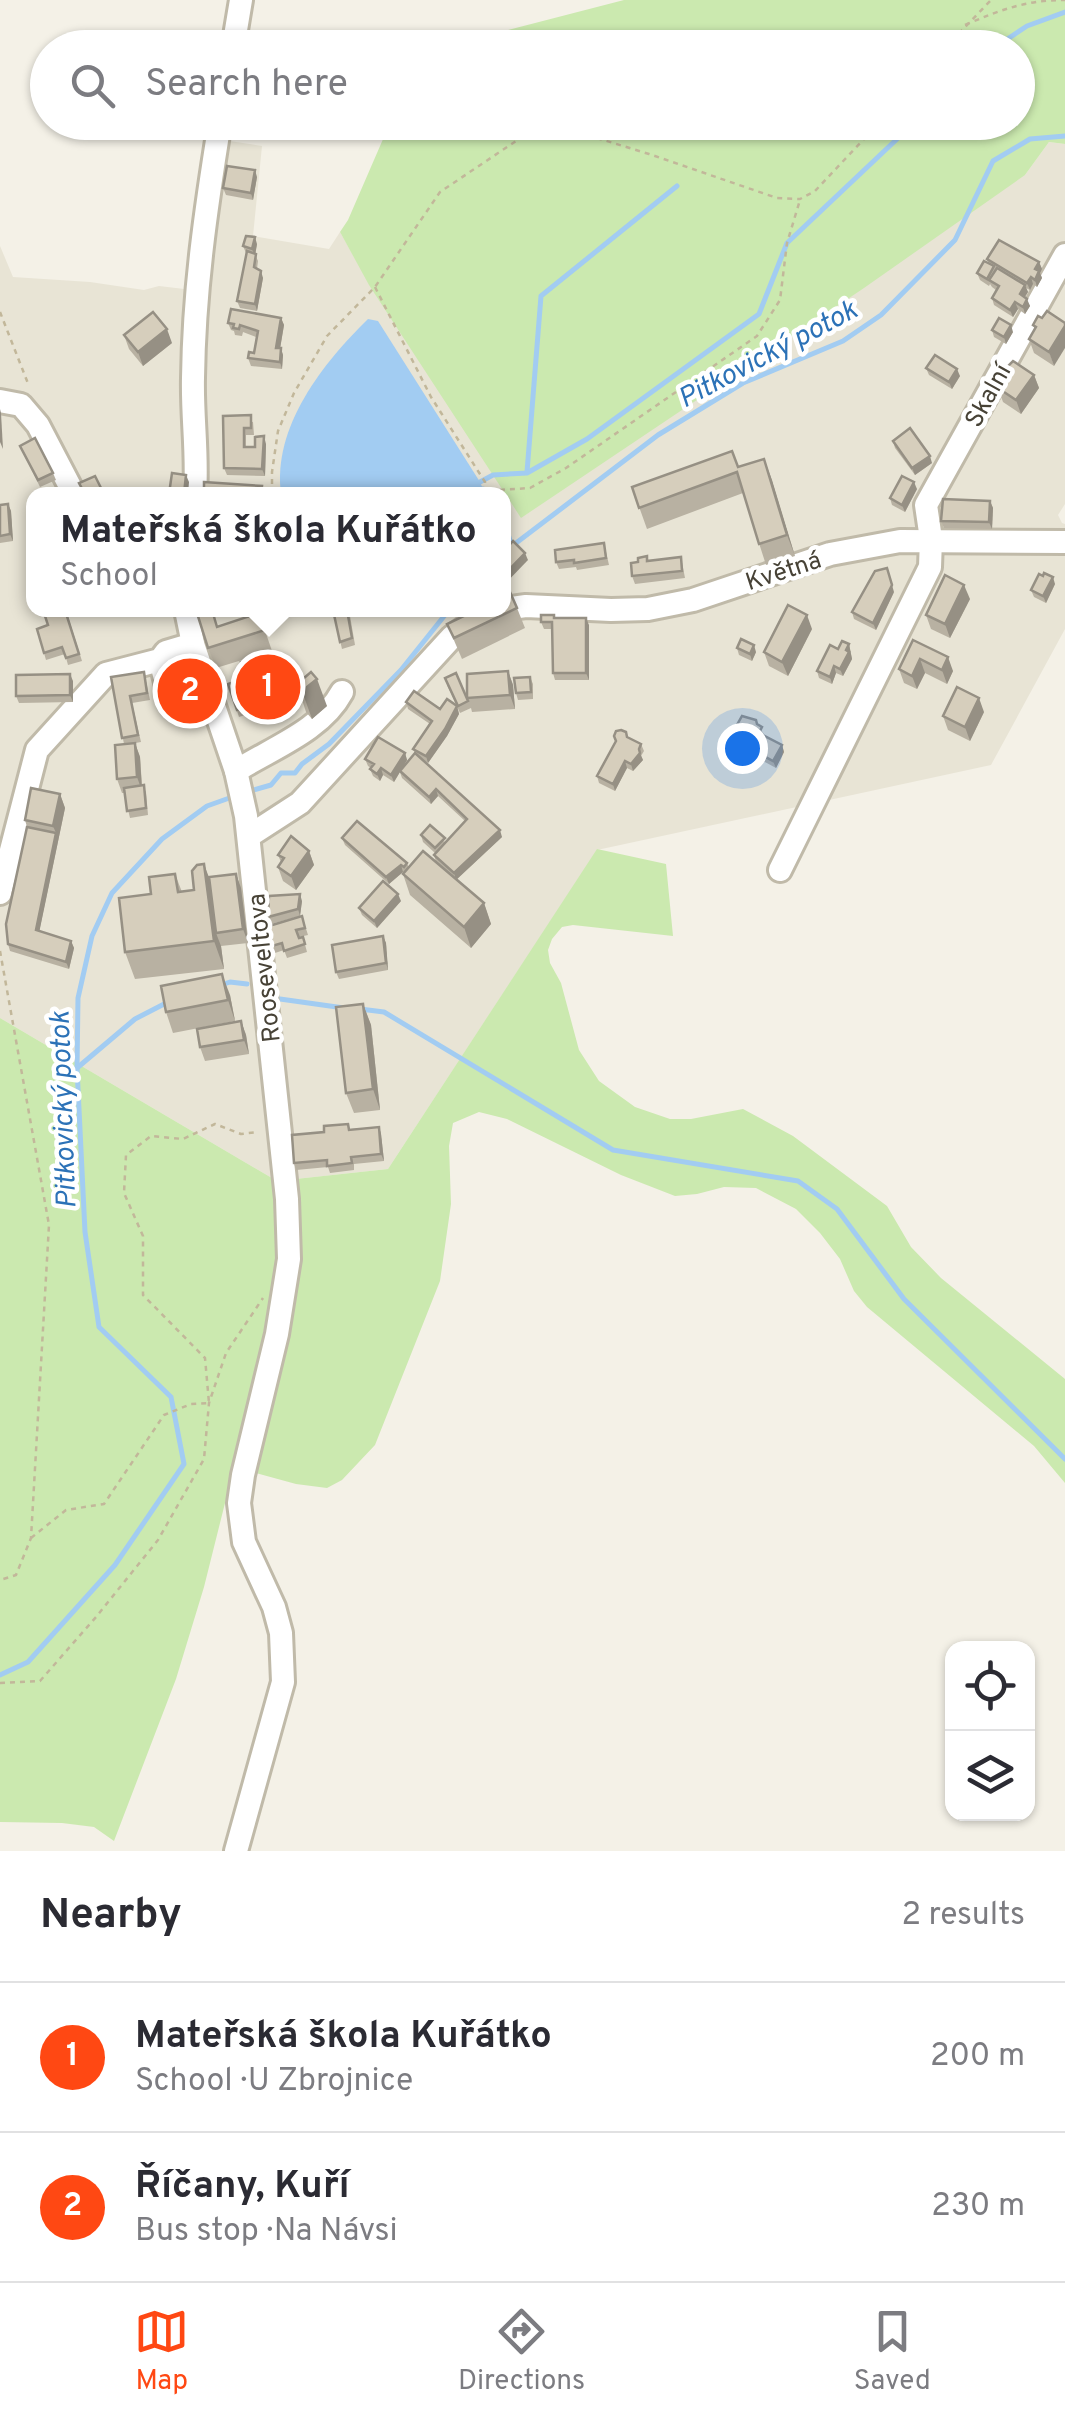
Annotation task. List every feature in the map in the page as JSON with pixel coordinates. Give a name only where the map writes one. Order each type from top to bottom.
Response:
[{"type":"street","points":[[236,30],[241,0]]},
{"type":"street","points":[[196,487],[196,288],[217,140]]},
{"type":"street","name":"Skalní","points":[[780,870],[930,567],[926,505],[1065,255]]},
{"type":"street","points":[[10,403],[38,425],[70,487]]},
{"type":"street","name":"Květná","points":[[511,608],[648,609],[692,600],[830,554],[900,541],[1065,542]]},
{"type":"street","name":"Rooseveltova","points":[[187,617],[237,777],[247,826],[287,1199],[289,1259],[277,1334],[239,1503],[248,1554],[278,1619],[284,1663],[279,1701],[236,1851]]},
{"type":"street","name":"Květná","points":[[247,826],[300,803],[452,637],[483,617]]},
{"type":"street","points":[[0,893],[37,750],[106,674],[160,660],[166,652],[193,644]]},
{"type":"street","points":[[160,660],[166,682],[183,684],[204,678]]},
{"type":"street","points":[[237,777],[306,730],[334,706],[342,692]]},
{"type":"path","points":[[961,30],[991,0]]},
{"type":"path","points":[[965,25],[1009,7],[1039,0],[1065,0]]},
{"type":"path","points":[[272,487],[278,431],[294,393],[327,336],[375,286],[440,192],[518,140]]},
{"type":"path","points":[[604,140],[777,198],[800,199],[815,191],[863,140]]},
{"type":"path","points":[[511,489],[530,488],[566,468],[757,336],[780,300],[786,242],[800,199]]},
{"type":"path","points":[[375,286],[431,397],[486,487]]},
{"type":"path","points":[[0,312],[30,386],[10,403]]},
{"type":"path","points":[[0,951],[48,1225],[31,1538],[16,1575],[0,1580]]},
{"type":"path","points":[[0,1682],[40,1682],[158,1540],[204,1459],[208,1403],[205,1358],[143,1295],[143,1236],[124,1193],[126,1154],[151,1136],[183,1139],[215,1124],[241,1134],[280,1129]]},
{"type":"path","points":[[208,1403],[226,1353],[268,1291]]},
{"type":"path","points":[[31,1538],[66,1510],[104,1504],[164,1415],[191,1404],[208,1403]]},
{"type":"shaded area","points":[[223,140],[262,146],[253,236],[329,249],[340,232],[370,285],[1025,175],[1049,142],[1065,144],[1065,504],[1058,515],[1065,524],[1065,629],[991,765],[597,850],[388,1169],[277,1181],[0,1018],[0,246],[13,277],[144,290],[159,286],[201,291]]},
{"type":"green space","points":[[624,0],[1065,0],[1065,144],[1049,142],[1025,175],[521,518],[511,503],[511,487],[501,487],[369,285],[340,232],[383,140],[1035,140],[1035,30],[508,30]]},
{"type":"green space","points":[[597,849],[666,864],[673,936],[573,925],[562,927],[552,939],[548,950],[550,963],[561,983],[579,1050],[599,1081],[635,1107],[670,1119],[743,1109],[793,1136],[887,1206],[911,1247],[941,1278],[1065,1379],[1065,1483],[1034,1446],[867,1307],[854,1291],[840,1259],[796,1209],[756,1188],[724,1187],[675,1196],[621,1175],[507,1119],[479,1112],[453,1123],[449,1146],[451,1204],[440,1281],[375,1445],[342,1480],[327,1488],[234,1467],[176,1679],[114,1841],[94,1827],[0,1822],[0,1018],[277,1181],[388,1169]]},
{"type":"water","points":[[368,319],[378,321],[482,487],[281,487],[284,445],[293,421],[334,355]]},
{"type":"building","points":[[227,166],[255,170],[251,193],[223,188]]},
{"type":"building","points":[[246,236],[255,237],[252,249],[243,246]]},
{"type":"building","points":[[999,240],[1039,262],[1035,280],[1031,277],[1027,283],[987,259]]},
{"type":"building","points":[[247,251],[256,254],[254,267],[261,271],[255,304],[237,301]]},
{"type":"building","points":[[984,261],[994,266],[987,279],[977,273]]},
{"type":"building","points":[[997,268],[1025,285],[1020,294],[1027,299],[1023,307],[1015,302],[1010,310],[992,298],[999,286],[989,280]]},
{"type":"building","points":[[231,309],[281,318],[276,348],[281,348],[280,362],[248,358],[249,352],[254,353],[258,331],[240,325],[239,329],[233,328],[234,324],[228,323]]},
{"type":"building","points":[[1047,311],[1065,323],[1049,352],[1029,339],[1038,316],[1042,318]]},
{"type":"building","points":[[153,312],[167,329],[138,352],[124,335]]},
{"type":"building","points":[[999,318],[1011,325],[1004,337],[992,330]]},
{"type":"building","points":[[935,355],[957,369],[949,382],[926,368]]},
{"type":"building","points":[[1013,361],[1034,375],[1016,400],[998,388],[1006,376],[1005,369]]},
{"type":"building","points":[[251,415],[251,428],[244,428],[244,447],[255,447],[255,437],[264,436],[262,469],[224,468],[223,416]]},
{"type":"building","points":[[910,428],[930,456],[912,468],[893,441]]},
{"type":"building","points":[[35,438],[53,473],[38,480],[20,446]]},
{"type":"building","points":[[732,451],[738,467],[764,459],[787,535],[759,544],[737,472],[639,508],[632,487]]},
{"type":"building","points":[[172,473],[186,475],[185,487],[170,487]]},
{"type":"building","points":[[95,476],[100,487],[81,487],[79,483]]},
{"type":"building","points":[[902,476],[914,482],[902,505],[890,498]]},
{"type":"building","points":[[204,482],[262,486],[262,487],[204,487]]},
{"type":"building","points":[[943,499],[990,501],[989,522],[941,521]]},
{"type":"building","points":[[8,504],[10,534],[0,536],[0,505]]},
{"type":"building","points":[[511,543],[525,553],[511,568]]},
{"type":"building","points":[[604,543],[606,558],[556,562],[555,550]]},
{"type":"building","points":[[647,556],[647,561],[681,557],[682,571],[632,576],[631,563]]},
{"type":"building","points":[[887,568],[892,585],[873,623],[852,612],[875,571]]},
{"type":"building","points":[[1039,574],[1053,577],[1043,596],[1031,590]]},
{"type":"building","points":[[945,575],[964,585],[945,624],[926,615]]},
{"type":"building","points":[[788,605],[807,615],[782,662],[764,652]]},
{"type":"building","points":[[541,615],[586,618],[586,673],[553,673],[552,622],[541,622]]},
{"type":"building","points":[[45,617],[67,617],[79,654],[66,658],[62,647],[44,653],[37,629],[48,625]]},
{"type":"building","points":[[198,617],[214,617],[217,627],[247,617],[260,617],[265,630],[208,648]]},
{"type":"building","points":[[335,617],[348,617],[352,638],[340,642]]},
{"type":"building","points":[[462,617],[498,617],[454,638],[447,624]]},
{"type":"building","points":[[741,639],[754,645],[750,654],[737,648]]},
{"type":"building","points":[[913,640],[948,657],[942,670],[920,659],[912,676],[899,669]]},
{"type":"building","points":[[842,641],[849,644],[849,652],[840,669],[834,666],[830,677],[817,671],[830,645],[838,649]]},
{"type":"building","points":[[268,653],[271,662],[264,665],[266,671],[286,664],[295,691],[237,710],[228,684],[252,676],[250,670],[244,671],[241,662]]},
{"type":"building","points":[[508,671],[510,695],[467,698],[467,674]]},
{"type":"building","points":[[144,672],[147,693],[130,696],[138,735],[122,738],[111,677]]},
{"type":"building","points":[[311,672],[317,679],[302,691],[297,684]]},
{"type":"building","points":[[456,673],[468,701],[458,706],[445,678]]},
{"type":"building","points":[[70,674],[70,695],[16,696],[16,675]]},
{"type":"building","points":[[530,677],[531,692],[516,693],[514,678]]},
{"type":"building","points":[[957,687],[979,698],[965,727],[943,716]]},
{"type":"building","points":[[414,691],[440,709],[447,699],[457,706],[426,756],[413,749],[432,721],[406,702]]},
{"type":"building","points":[[742,716],[756,720],[762,727],[759,733],[782,745],[773,761],[729,741],[727,736]]},
{"type":"building","points":[[621,730],[641,744],[640,753],[631,764],[625,761],[613,784],[597,776],[616,741],[616,731]]},
{"type":"building","points":[[378,737],[405,753],[391,775],[381,768],[377,774],[370,769],[374,764],[365,759]]},
{"type":"building","points":[[135,743],[137,777],[117,779],[115,745]]},
{"type":"building","points":[[415,753],[500,830],[454,873],[434,855],[467,819],[436,789],[429,797],[400,771]]},
{"type":"building","points":[[144,785],[146,808],[127,811],[124,788]]},
{"type":"building","points":[[31,788],[60,794],[53,826],[25,820]]},
{"type":"building","points":[[357,821],[407,863],[404,867],[401,865],[386,877],[342,838]]},
{"type":"building","points":[[430,825],[445,838],[435,848],[421,835]]},
{"type":"building","points":[[27,827],[56,833],[36,930],[71,941],[66,962],[8,944],[6,924]]},
{"type":"building","points":[[291,836],[309,851],[291,876],[278,867],[284,858],[278,855]]},
{"type":"building","points":[[423,851],[484,903],[464,927],[403,874]]},
{"type":"building","points":[[204,864],[214,941],[125,952],[119,898],[151,894],[149,877],[175,874],[178,892],[194,890],[192,871]]},
{"type":"building","points":[[236,874],[243,929],[216,933],[209,877]]},
{"type":"building","points":[[383,881],[398,894],[374,921],[359,908]]},
{"type":"building","points":[[300,894],[298,909],[268,917],[269,896]]},
{"type":"building","points":[[302,916],[305,928],[296,930],[305,944],[284,951],[282,943],[272,946],[269,926]]},
{"type":"building","points":[[383,936],[386,963],[336,972],[332,945]]},
{"type":"building","points":[[222,974],[228,1000],[166,1012],[161,986]]},
{"type":"building","points":[[363,1004],[373,1089],[346,1093],[336,1007]]},
{"type":"building","points":[[241,1021],[244,1040],[200,1047],[197,1029]]},
{"type":"building","points":[[348,1124],[349,1130],[379,1127],[381,1154],[351,1157],[352,1163],[327,1166],[327,1160],[294,1163],[292,1135],[324,1132],[324,1126]]},
{"type":"waterway","points":[[1021,30],[1065,12]]},
{"type":"waterway","name":"Pitkovický potok","points":[[1035,139],[1065,136]]},
{"type":"waterway","points":[[480,482],[493,475],[527,473],[587,439],[759,314],[787,243],[896,140]]},
{"type":"waterway","name":"Pitkovický potok","points":[[511,547],[658,435],[743,383],[843,341],[881,315],[955,240],[993,161],[1028,140]]},
{"type":"waterway","points":[[527,472],[541,296],[677,186]]},
{"type":"waterway","name":"Pitkovický potok","points":[[250,791],[271,785],[281,773],[295,773],[329,744],[401,670],[443,617]]},
{"type":"waterway","name":"Pitkovický potok","points":[[0,1675],[28,1662],[115,1565],[184,1464],[171,1397],[99,1327],[85,1232],[77,1068],[78,998],[92,936],[112,893],[162,839],[207,806],[235,796]]},
{"type":"waterway","points":[[221,985],[247,984]]},
{"type":"waterway","points":[[280,999],[344,1008]]},
{"type":"waterway","points":[[77,1068],[135,1019],[168,1002]]},
{"type":"waterway","points":[[360,1009],[384,1012],[613,1150],[798,1181],[837,1209],[904,1299],[1065,1459]]},
{"type":"place","name":"Mateřská škola Kuřátko","points":[[268,687]]},
{"type":"place","name":"Říčany, Kuří","points":[[190,691]]}]
